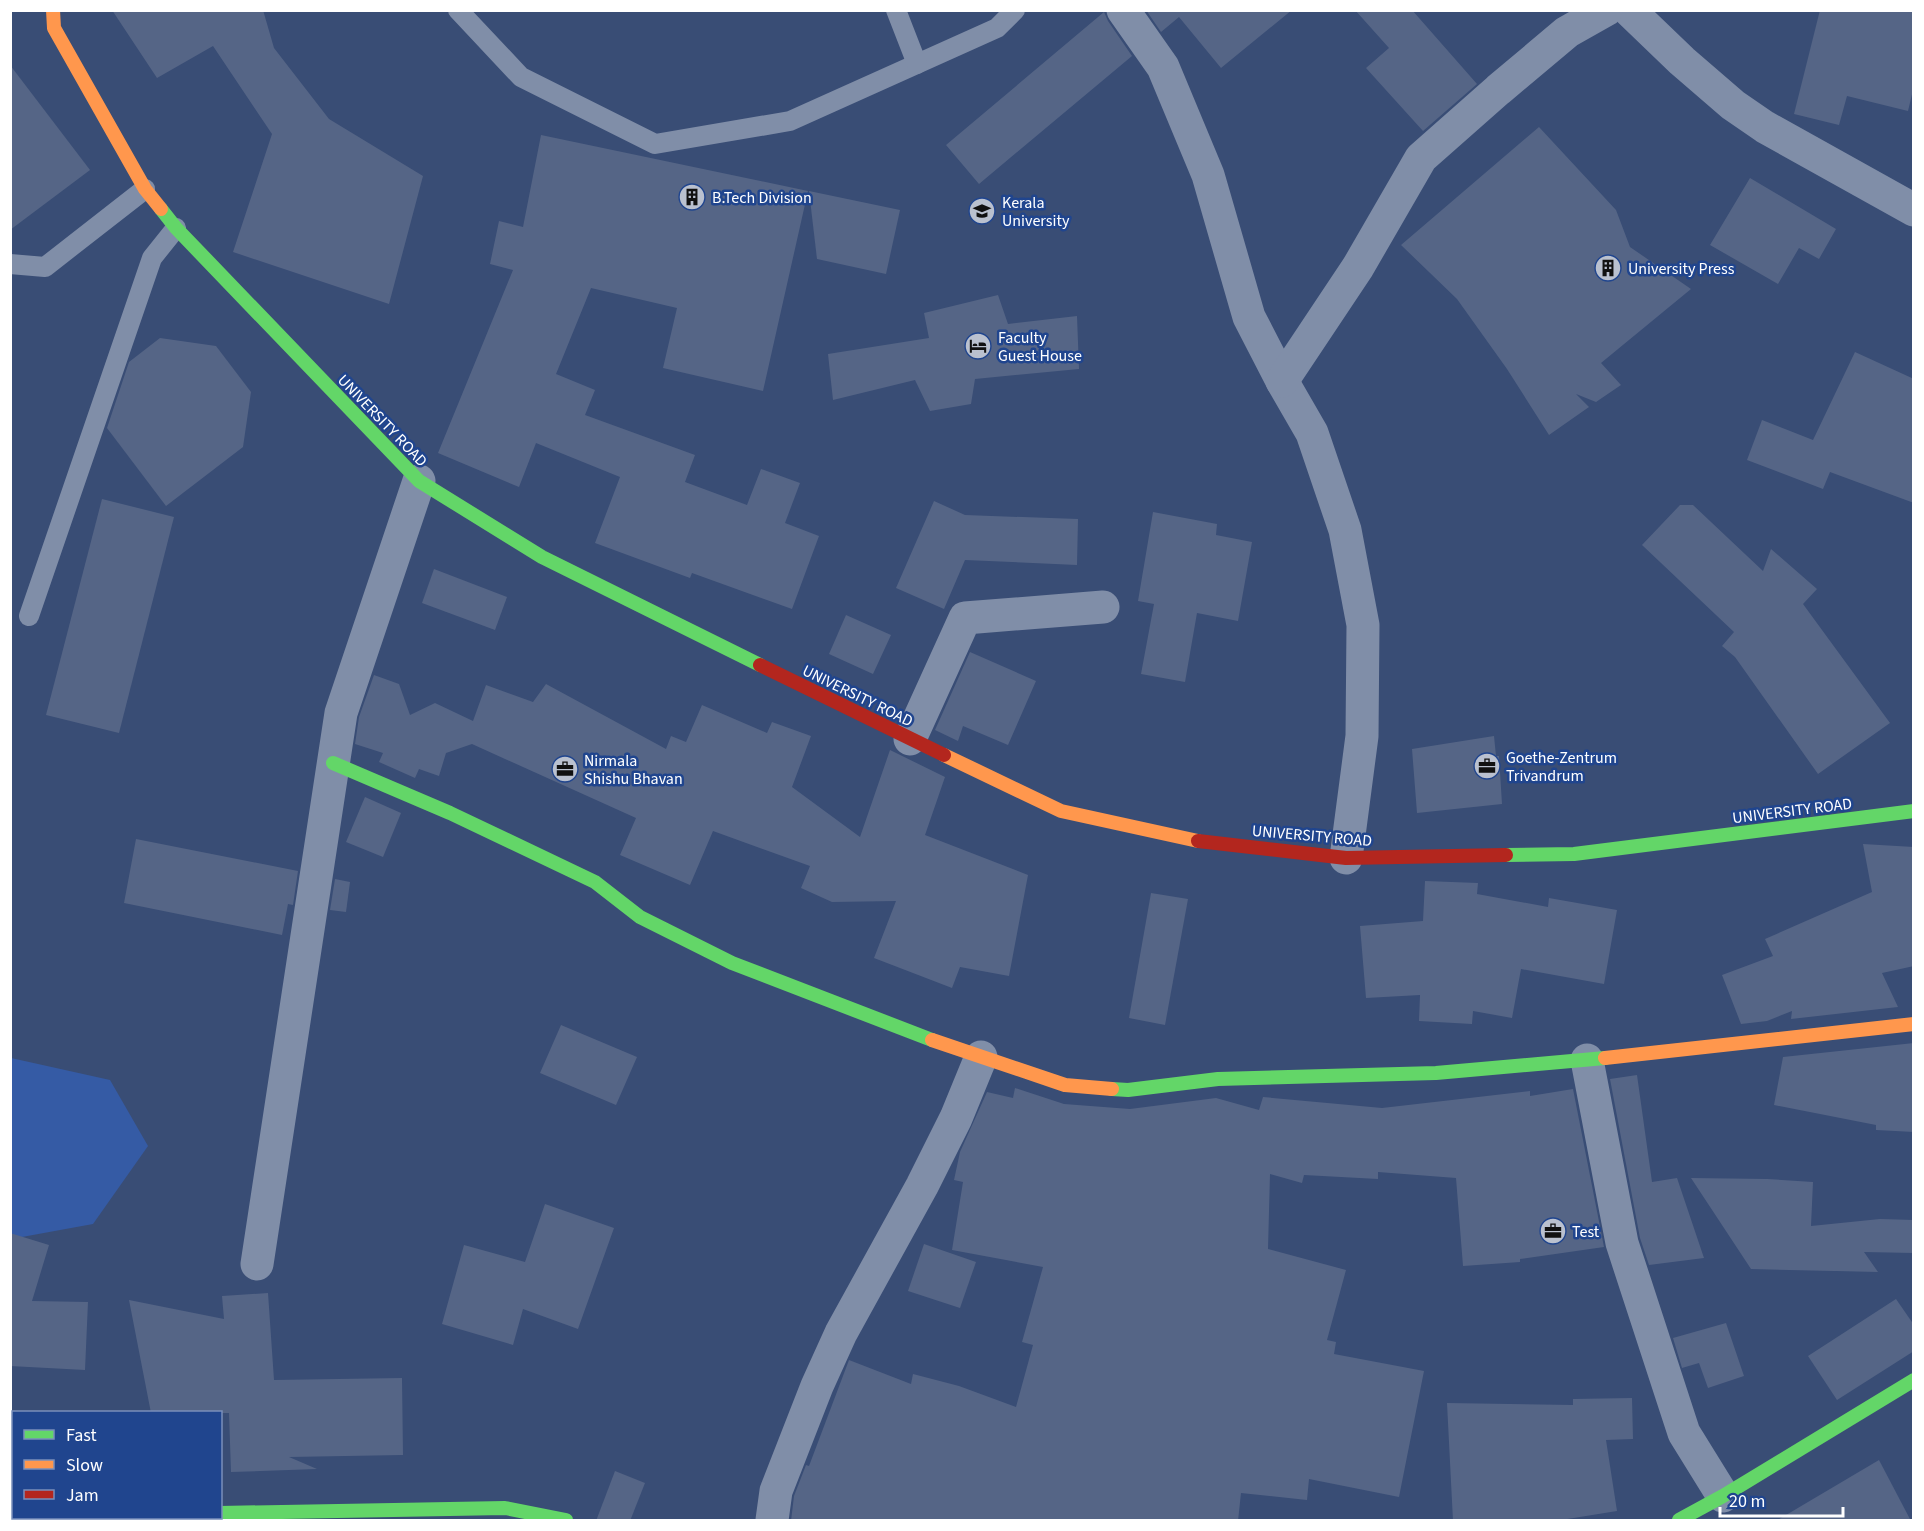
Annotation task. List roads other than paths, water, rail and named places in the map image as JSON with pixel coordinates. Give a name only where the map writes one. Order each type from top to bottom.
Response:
[{"type":"street","name":"UNIVERSITY ROAD","points":[[53,10],[54,27],[145,189],[176,228],[419,481],[542,557],[1061,811],[1183,839],[1346,858],[1574,854],[1914,811]]},
{"type":"street","points":[[1123,10],[1163,67],[1208,174],[1249,317],[1312,433],[1345,530],[1363,625],[1362,736],[1346,858]]},
{"type":"street","points":[[1282,381],[1358,267],[1420,158],[1567,32],[1606,10]]},
{"type":"street","points":[[1629,10],[1682,61],[1741,111],[1765,128],[1914,210]]},
{"type":"street","points":[[257,1264],[340,713],[419,481]]},
{"type":"street","points":[[910,739],[965,618],[1103,607]]},
{"type":"street","points":[[333,763],[450,813],[595,882],[640,917],[732,963],[911,1033],[1065,1085],[1128,1090],[1218,1079],[1436,1072],[1587,1060],[1914,1024]]},
{"type":"street","points":[[772,1521],[776,1491],[822,1375],[841,1333],[922,1186],[956,1118],[981,1057]]},
{"type":"street","points":[[1587,1060],[1622,1243],[1684,1433],[1723,1496]]},
{"type":"street","points":[[1679,1521],[1914,1380]]},
{"type":"street","points":[[222,1513],[505,1508],[566,1521]]},
{"type":"street","points":[[130,1521],[154,1519]]},
{"type":"lane","points":[[458,10],[521,77],[655,144],[790,121],[997,28],[1015,10]]},
{"type":"lane","points":[[896,10],[921,62]]},
{"type":"lane","points":[[10,264],[45,267],[145,189]]},
{"type":"lane","points":[[29,616],[152,258],[176,228]]},
{"type":"place","name":"B.Tech Division","points":[[692,197]]},
{"type":"place","name":"Kerala University","points":[[982,211]]},
{"type":"place","name":"University Press","points":[[1608,268]]},
{"type":"place","name":"Faculty Guest House","points":[[978,346]]},
{"type":"place","name":"Goethe-Zentrum Trivandrum","points":[[1487,766]]},
{"type":"place","name":"Nirmala Shishu Bhavan","points":[[565,769]]},
{"type":"place","name":"Test","points":[[1553,1231]]}]
